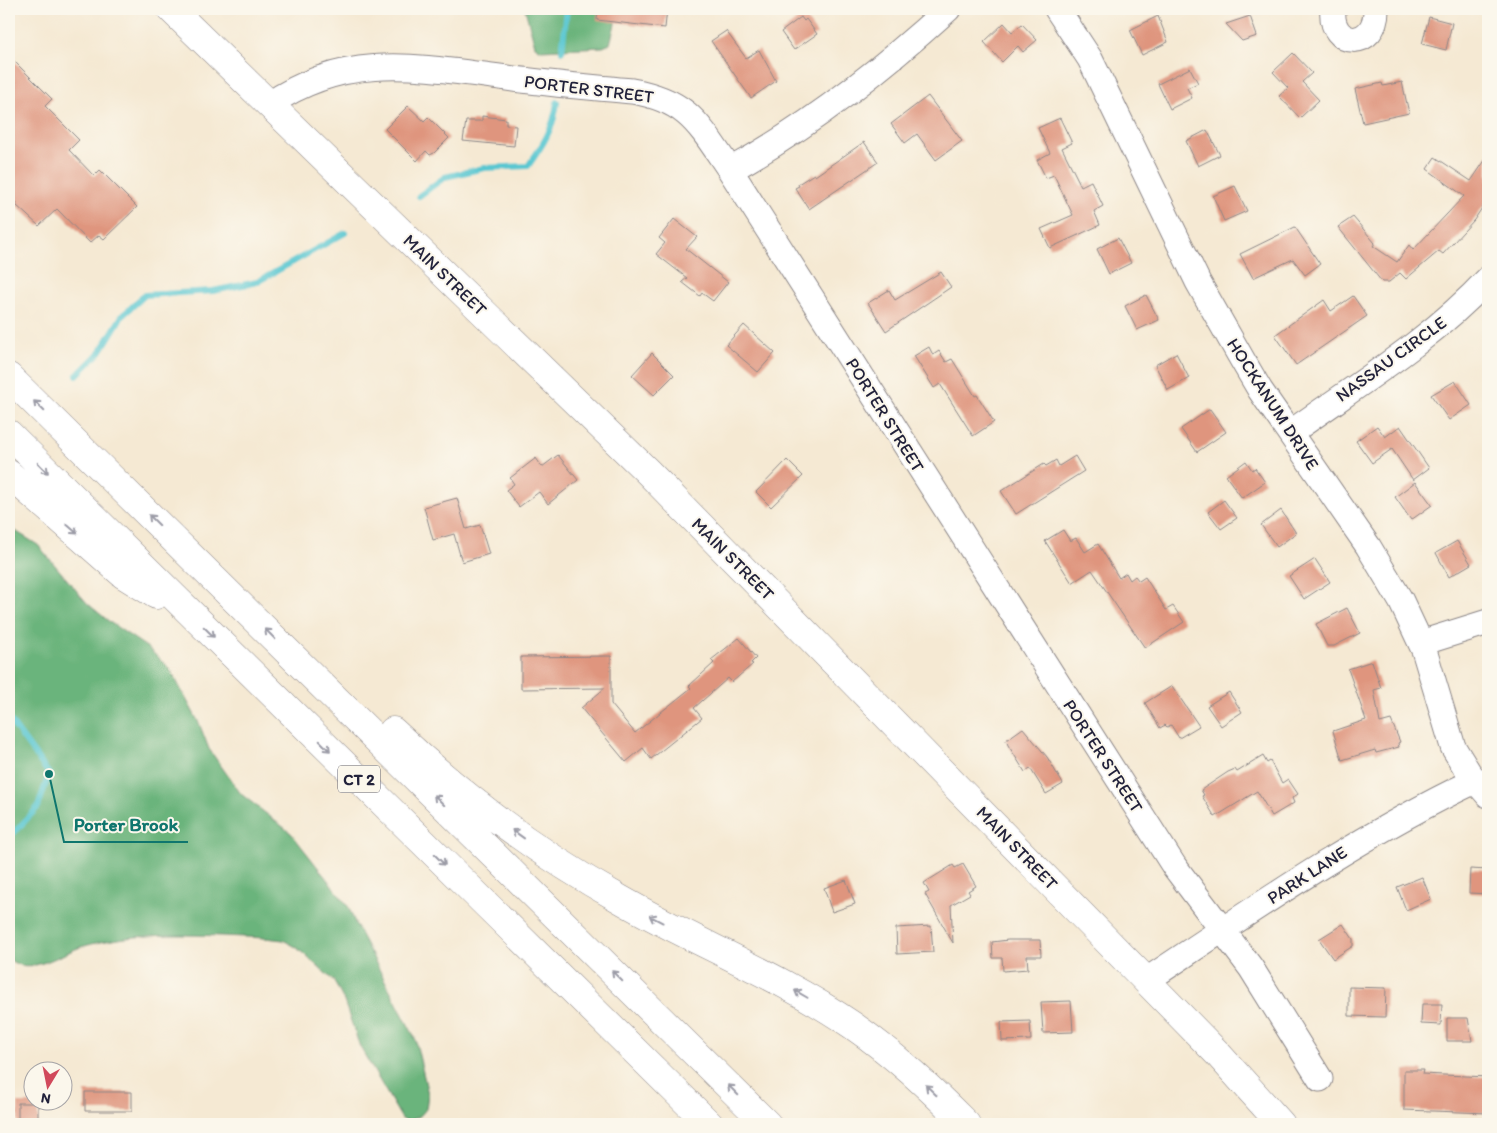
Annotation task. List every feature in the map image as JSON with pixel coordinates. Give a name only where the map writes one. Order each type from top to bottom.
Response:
[{"type":"main road","name":"MAIN STREET","points":[[171,9],[648,472],[1218,1053],[1281,1124]]},
{"type":"main road","name":"CT 2","points":[[9,377],[767,1124]]},
{"type":"main road","name":"CT 2","points":[[9,434],[709,1124]]},
{"type":"main road","points":[[9,474],[124,575],[151,593],[189,612]]},
{"type":"main road","points":[[305,669],[362,701],[458,788],[568,868],[646,914],[801,993],[852,1025],[917,1076],[966,1124]]},
{"type":"street","points":[[730,170],[839,99],[892,58],[948,9]]},
{"type":"street","name":"HOCKANUM DRIVE","points":[[1057,9],[1087,54],[1216,314],[1260,390],[1382,567],[1404,607],[1421,643],[1453,746],[1482,788]]},
{"type":"street","points":[[1333,9],[1332,22],[1336,31],[1344,37],[1353,40],[1363,38],[1371,32],[1375,23],[1376,9]]},
{"type":"street","name":"PORTER STREET","points":[[270,104],[295,88],[328,74],[384,66],[428,67],[533,82],[632,91],[664,99],[686,111],[703,131],[730,170],[1185,882],[1251,968],[1320,1079]]},
{"type":"street","name":"NASSAU CIRCLE","points":[[1290,433],[1414,344],[1454,312],[1488,280]]},
{"type":"street","points":[[1421,643],[1488,622]]},
{"type":"street","name":"PARK LANE","points":[[1147,980],[1348,848],[1419,808],[1482,788]]},
{"type":"green space","points":[[525,9],[612,9],[615,24],[610,44],[603,47],[541,50],[535,46]]},
{"type":"green space","points":[[9,527],[38,545],[87,603],[111,623],[148,648],[170,669],[199,723],[209,749],[241,794],[291,833],[348,906],[415,1038],[428,1094],[426,1109],[421,1115],[409,1121],[402,1119],[360,1047],[344,1001],[334,981],[296,947],[283,940],[204,935],[135,937],[84,946],[36,965],[26,966],[17,964],[9,959]]},
{"type":"building","points":[[598,9],[667,9],[665,28],[597,20]]},
{"type":"building","points":[[1158,16],[1168,42],[1142,55],[1130,30]]},
{"type":"building","points":[[1250,16],[1257,36],[1242,41],[1226,24]]},
{"type":"building","points":[[801,17],[804,21],[806,19],[817,34],[794,50],[781,32]]},
{"type":"building","points":[[1429,17],[1452,23],[1446,50],[1422,44]]},
{"type":"building","points":[[1004,23],[1012,32],[1022,24],[1037,40],[1023,52],[1018,46],[1002,62],[984,42]]},
{"type":"building","points":[[726,31],[746,58],[759,50],[776,81],[751,98],[711,41]]},
{"type":"building","points":[[1293,53],[1312,73],[1302,82],[1319,100],[1300,118],[1279,96],[1288,88],[1273,72]]},
{"type":"building","points":[[9,56],[52,99],[45,106],[79,140],[69,150],[94,176],[100,170],[137,207],[104,239],[99,235],[90,243],[57,209],[39,226],[16,205],[17,203],[9,195]]},
{"type":"building","points":[[1190,68],[1198,83],[1187,88],[1192,98],[1170,109],[1158,84]]},
{"type":"building","points":[[1402,82],[1409,113],[1363,123],[1355,89],[1382,83],[1383,86]]},
{"type":"building","points":[[928,96],[962,141],[936,160],[917,134],[905,143],[891,124]]},
{"type":"building","points":[[408,106],[424,121],[428,117],[449,138],[434,153],[430,155],[426,151],[417,161],[385,129]]},
{"type":"building","points":[[482,116],[506,119],[506,125],[516,126],[514,146],[463,141],[466,121],[482,121]]},
{"type":"building","points":[[1060,118],[1072,143],[1062,148],[1081,186],[1091,181],[1103,206],[1094,211],[1100,225],[1050,248],[1041,229],[1073,215],[1054,175],[1046,178],[1037,160],[1050,153],[1038,128]]},
{"type":"building","points":[[1207,130],[1220,155],[1198,166],[1186,141]]},
{"type":"building","points":[[864,142],[878,162],[809,209],[795,188],[799,186],[798,184],[814,174],[815,176]]},
{"type":"building","points":[[1488,156],[1488,199],[1474,220],[1443,254],[1439,251],[1406,279],[1400,273],[1389,282],[1382,282],[1338,227],[1353,217],[1375,243],[1373,246],[1397,262],[1409,245],[1413,250],[1464,196],[1427,169],[1435,157],[1471,181]]},
{"type":"building","points":[[1235,186],[1247,211],[1224,221],[1213,196]]},
{"type":"building","points":[[674,219],[697,237],[686,249],[728,282],[713,301],[702,293],[700,296],[682,282],[687,278],[656,254],[665,243],[659,238]]},
{"type":"building","points":[[1295,227],[1320,264],[1305,275],[1293,259],[1253,278],[1240,254]]},
{"type":"building","points":[[1118,238],[1131,263],[1109,274],[1097,249]]},
{"type":"building","points":[[941,272],[951,287],[886,331],[868,303],[889,290],[895,300]]},
{"type":"building","points":[[1146,295],[1159,320],[1137,330],[1125,306]]},
{"type":"building","points":[[1353,296],[1367,316],[1296,365],[1275,335],[1324,300],[1331,311]]},
{"type":"building","points":[[744,325],[775,353],[758,372],[726,345]]},
{"type":"building","points":[[929,347],[933,355],[939,351],[946,362],[952,359],[994,422],[973,436],[940,384],[934,388],[914,356]]},
{"type":"building","points":[[652,353],[674,375],[654,395],[632,375]]},
{"type":"building","points":[[1176,353],[1189,378],[1168,390],[1155,365]]},
{"type":"building","points":[[1455,381],[1471,405],[1449,420],[1431,395]]},
{"type":"building","points":[[1210,409],[1226,432],[1197,452],[1181,429]]},
{"type":"building","points":[[1377,426],[1385,437],[1400,426],[1429,468],[1413,480],[1392,449],[1372,463],[1356,441]]},
{"type":"building","points":[[558,455],[578,480],[548,504],[539,492],[519,507],[506,490],[514,484],[510,478],[536,458],[542,467]]},
{"type":"building","points":[[1075,456],[1084,471],[1016,514],[1001,491],[1044,464],[1046,466],[1056,460],[1059,466]]},
{"type":"building","points":[[787,460],[803,476],[771,507],[756,492]]},
{"type":"building","points":[[1246,461],[1252,470],[1255,468],[1265,482],[1242,498],[1226,476]]},
{"type":"building","points":[[1415,482],[1432,505],[1411,520],[1395,497]]},
{"type":"building","points":[[457,498],[466,529],[480,525],[489,554],[462,562],[454,534],[433,540],[424,507]]},
{"type":"building","points":[[1224,500],[1237,518],[1221,529],[1208,512]]},
{"type":"building","points":[[1281,510],[1296,533],[1277,547],[1261,525]]},
{"type":"building","points":[[1063,530],[1070,541],[1076,538],[1085,552],[1098,544],[1119,578],[1126,573],[1130,580],[1135,576],[1139,581],[1145,577],[1166,610],[1173,606],[1184,622],[1145,648],[1092,570],[1072,583],[1045,541]]},
{"type":"building","points":[[1457,541],[1471,564],[1449,577],[1436,553]]},
{"type":"building","points":[[1315,559],[1330,582],[1304,599],[1289,576]]},
{"type":"building","points":[[1347,608],[1360,633],[1334,646],[1327,646],[1316,624]]},
{"type":"building","points":[[739,638],[756,658],[751,663],[753,664],[732,682],[728,678],[694,708],[702,718],[651,759],[643,748],[626,762],[581,708],[605,688],[521,689],[521,657],[611,656],[611,704],[635,733],[691,688],[689,686],[714,663],[711,660]]},
{"type":"building","points":[[1372,661],[1381,688],[1374,690],[1380,723],[1391,720],[1400,742],[1398,743],[1399,747],[1376,753],[1375,750],[1342,760],[1333,731],[1366,720],[1348,669]]},
{"type":"building","points":[[1172,686],[1199,726],[1179,738],[1171,725],[1167,727],[1165,725],[1160,728],[1145,703]]},
{"type":"building","points":[[1229,692],[1242,712],[1221,726],[1207,706]]},
{"type":"building","points":[[1023,728],[1047,757],[1063,784],[1046,794],[1030,768],[1025,772],[1006,740]]},
{"type":"building","points":[[1263,756],[1267,763],[1270,761],[1282,783],[1288,779],[1298,794],[1292,798],[1294,803],[1272,816],[1257,791],[1215,817],[1202,796],[1204,795],[1201,790],[1228,772],[1235,769],[1237,772]]},
{"type":"building","points":[[963,864],[976,886],[968,891],[970,894],[951,905],[953,943],[925,894],[929,892],[924,883],[953,865],[955,868]]},
{"type":"building","points":[[1470,869],[1488,870],[1488,894],[1469,893]]},
{"type":"building","points":[[1422,877],[1431,899],[1406,910],[1397,887]]},
{"type":"building","points":[[846,880],[855,904],[832,912],[824,888]]},
{"type":"building","points":[[1343,924],[1353,939],[1353,946],[1333,959],[1319,939]]},
{"type":"building","points":[[931,926],[933,952],[897,954],[896,928]]},
{"type":"building","points":[[1040,940],[1041,956],[1027,956],[1028,969],[1003,971],[1002,958],[993,958],[992,942]]},
{"type":"building","points":[[1349,987],[1386,988],[1385,1017],[1349,1016]]},
{"type":"building","points":[[1071,1001],[1073,1032],[1043,1033],[1041,1002]]},
{"type":"building","points":[[1422,1004],[1442,1004],[1441,1025],[1421,1024]]},
{"type":"building","points":[[1447,1018],[1468,1018],[1472,1041],[1447,1041]]},
{"type":"building","points":[[1030,1021],[1031,1040],[1002,1041],[1001,1022]]},
{"type":"building","points":[[1404,1070],[1423,1070],[1422,1074],[1488,1077],[1488,1113],[1404,1110]]},
{"type":"building","points":[[85,1092],[132,1092],[132,1111],[85,1111]]},
{"type":"building","points":[[18,1103],[22,1103],[22,1110],[38,1110],[38,1124],[18,1124]]},
{"type":"waterway","points":[[562,51],[567,9]]},
{"type":"waterway","points":[[419,196],[445,177],[484,168],[528,166],[547,136],[556,111],[557,102]]},
{"type":"waterway","points":[[77,375],[100,352],[122,316],[145,295],[213,291],[257,282],[345,233]]},
{"type":"waterway","points":[[9,719],[49,774],[38,807],[9,838]]},
{"type":"place","name":"Porter Brook","points":[[49,774]]}]
